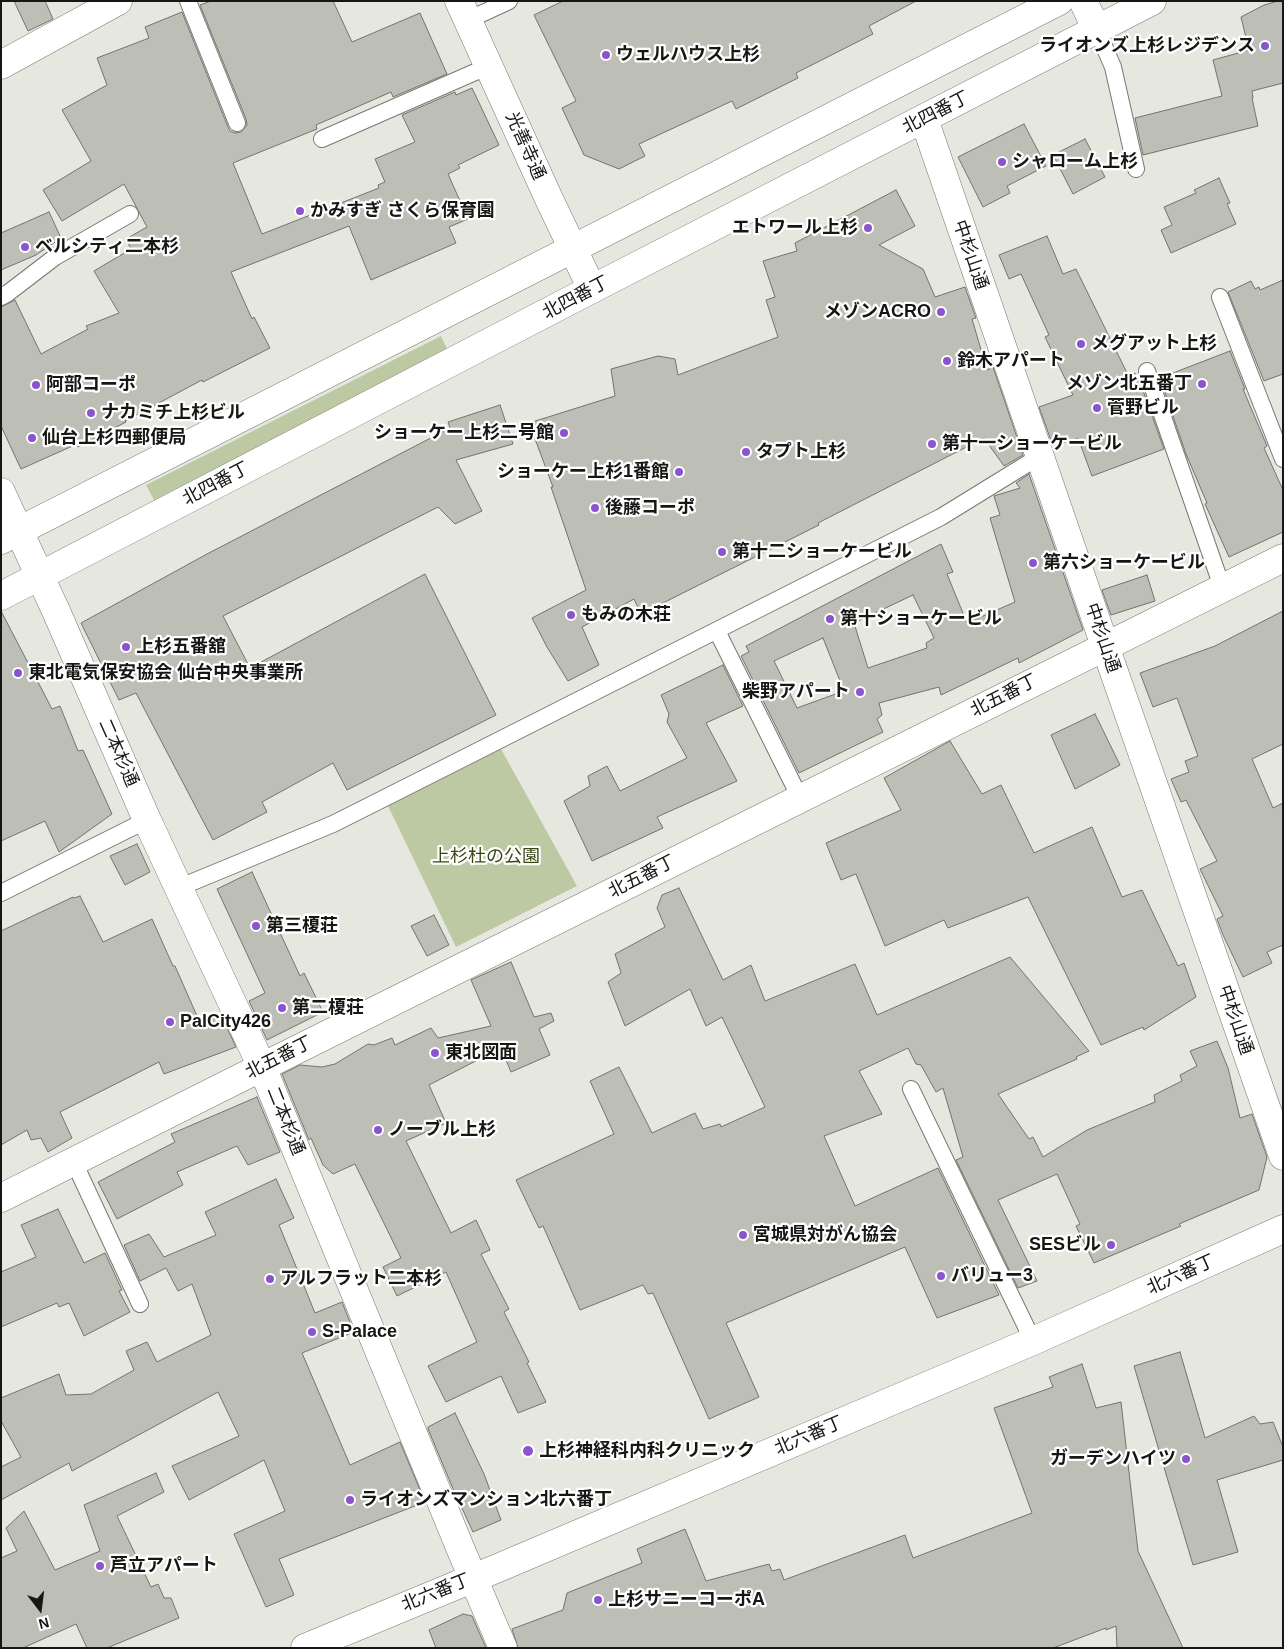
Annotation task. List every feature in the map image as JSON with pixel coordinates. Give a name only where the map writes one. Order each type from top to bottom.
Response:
[{"type":"street","points":[[1,65],[118,1]]},
{"type":"street","points":[[10,535],[1058,1]]},
{"type":"street","points":[[1083,1],[1097,30]]},
{"type":"street","name":"北四番丁","points":[[1,596],[1152,1]]},
{"type":"street","name":"光善寺通","points":[[464,11],[592,289]]},
{"type":"street","name":"中杉山通","points":[[924,119],[1283,1156]]},
{"type":"street","name":"二本杉通","points":[[1,492],[10,535],[40,576],[147,820],[262,1066],[503,1648]]},
{"type":"street","name":"北五番丁","points":[[1,1198],[262,1066],[1283,558]]},
{"type":"street","name":"北六番丁","points":[[305,1648],[1033,1341],[1283,1229]]},
{"type":"lane","points":[[188,1],[236,123]]},
{"type":"lane","points":[[464,11],[508,1]]},
{"type":"lane","points":[[1097,30],[1113,67],[1136,169]]},
{"type":"lane","points":[[322,139],[489,66]]},
{"type":"lane","points":[[1,297],[55,257],[130,214]]},
{"type":"lane","points":[[1220,297],[1283,458]]},
{"type":"lane","points":[[1146,371],[1222,588]]},
{"type":"lane","points":[[178,888],[333,824],[941,517],[1040,456]]},
{"type":"lane","points":[[717,631],[800,798]]},
{"type":"lane","points":[[1,893],[147,820]]},
{"type":"lane","points":[[911,1089],[1033,1341]]},
{"type":"lane","points":[[74,1162],[140,1304]]},
{"type":"green space","points":[[441,336],[448,351],[154,500],[146,485]]},
{"type":"green space","name":"上杉杜の公園","points":[[501,749],[577,886],[456,947],[388,806]]},
{"type":"building","points":[[14,1],[45,1],[53,19],[28,31]]},
{"type":"building","points":[[211,1],[333,1],[352,42],[420,13],[447,74],[393,97],[391,92],[316,125],[317,129],[233,163],[262,234],[379,188],[378,185],[385,182],[375,159],[415,142],[402,115],[455,92],[456,95],[472,88],[499,145],[458,165],[460,168],[448,174],[468,219],[449,227],[456,243],[371,280],[349,226],[231,272],[252,319],[254,317],[270,348],[203,382],[202,380],[78,447],[77,444],[21,469],[1,426],[1,307],[15,300],[41,354],[88,329],[86,326],[119,313],[94,271],[131,249],[126,239],[147,227],[124,184],[62,221],[43,190],[91,161],[62,110],[107,85],[97,58],[149,38],[145,27],[182,12],[228,127],[230,131],[235,133],[241,132],[247,125],[246,119],[200,5]]},
{"type":"building","points":[[563,1],[916,1],[869,26],[873,34],[796,73],[798,78],[736,109],[732,101],[639,144],[645,156],[619,169],[584,155],[562,108],[576,101],[534,15]]},
{"type":"building","points":[[1283,1],[1283,83],[1252,91],[1258,126],[1143,155],[1135,118],[1222,96],[1213,60],[1249,50],[1241,17],[1264,5]]},
{"type":"building","name":"シャローム上杉","points":[[1024,124],[1046,166],[1007,186],[1010,193],[983,207],[958,157]]},
{"type":"building","points":[[1085,139],[1105,177],[1073,194],[1053,155]]},
{"type":"building","points":[[1219,178],[1230,203],[1227,204],[1236,224],[1171,253],[1161,230],[1172,225],[1164,207],[1196,193],[1194,190]]},
{"type":"building","points":[[896,190],[915,226],[879,245],[923,269],[935,297],[965,287],[976,318],[972,319],[987,370],[993,367],[1023,455],[1004,466],[984,438],[818,523],[819,525],[641,614],[634,599],[582,627],[599,665],[568,681],[532,618],[586,590],[551,487],[553,487],[529,423],[615,396],[611,369],[658,356],[675,359],[678,375],[778,337],[766,300],[775,297],[763,261],[797,251],[795,243]]},
{"type":"building","name":"ベルシティ二本杉","points":[[49,212],[61,238],[36,255],[1,270],[1,233]]},
{"type":"building","points":[[1047,236],[1063,274],[1076,269],[1128,375],[1135,373],[1164,449],[1092,476],[1078,438],[1053,446],[1039,407],[1073,395],[1045,337],[1049,335],[1021,274],[1009,279],[999,255]]},
{"type":"building","points":[[1283,280],[1283,374],[1264,381],[1228,292],[1251,281],[1255,289],[1259,287],[1260,290]]},
{"type":"building","points":[[1230,351],[1245,389],[1243,389],[1267,446],[1264,448],[1283,490],[1283,532],[1229,557],[1205,504],[1207,503],[1186,454],[1160,378]]},
{"type":"building","points":[[500,405],[513,444],[456,460],[482,511],[455,524],[438,507],[223,616],[250,668],[425,574],[496,715],[347,790],[333,763],[262,802],[267,812],[213,840],[136,693],[119,700],[81,623],[207,554],[450,428],[448,422]]},
{"type":"building","points":[[1029,474],[1083,630],[1019,663],[1018,658],[941,695],[939,687],[879,703],[882,715],[877,719],[883,732],[799,773],[741,656],[749,652],[746,646],[941,544],[953,572],[947,574],[967,623],[1015,602],[990,518],[1000,515],[994,496],[1020,488],[1016,483]],"holes":[[[913,595],[934,638],[926,643],[927,648],[868,668],[854,623]],[[823,638],[844,691],[797,708],[774,661]]]},
{"type":"building","points":[[1147,575],[1155,601],[1111,615],[1102,590]]},
{"type":"building","points":[[1,611],[52,709],[60,706],[78,751],[83,750],[112,814],[59,852],[45,821],[1,841]]},
{"type":"building","points":[[1283,611],[1283,744],[1252,759],[1273,808],[1283,803],[1283,945],[1267,952],[1272,963],[1243,977],[1217,919],[1223,916],[1200,869],[1217,861],[1186,800],[1181,802],[1171,779],[1189,772],[1185,761],[1198,756],[1177,698],[1153,707],[1140,673],[1215,646]]},
{"type":"building","points":[[723,665],[743,706],[706,723],[737,781],[657,817],[663,828],[592,861],[564,801],[590,786],[588,776],[607,766],[620,791],[687,758],[667,722],[669,714],[661,695]]},
{"type":"building","points":[[1095,714],[1120,765],[1075,789],[1051,735]]},
{"type":"building","points":[[950,741],[982,794],[1001,785],[1034,853],[1092,827],[1122,897],[1142,890],[1178,966],[1184,963],[1196,997],[1144,1030],[1143,1027],[1101,1045],[1028,897],[948,928],[944,920],[885,946],[856,874],[841,880],[826,843],[901,810],[884,778]]},
{"type":"building","points":[[137,844],[150,872],[125,885],[110,856]]},
{"type":"building","points":[[252,872],[300,976],[304,973],[323,1012],[267,1040],[249,1001],[265,993],[217,889]]},
{"type":"building","points":[[679,888],[723,980],[751,965],[765,1001],[855,964],[877,1015],[1010,957],[1089,1051],[1076,1057],[1077,1059],[998,1094],[1029,1139],[1033,1137],[1043,1157],[1087,1130],[1155,1102],[1154,1095],[1182,1081],[1180,1075],[1197,1066],[1190,1051],[1217,1041],[1228,1068],[1240,1118],[1252,1114],[1267,1157],[1259,1190],[1094,1263],[1076,1226],[1080,1224],[1057,1174],[998,1200],[1037,1281],[1018,1288],[956,1160],[963,1157],[943,1088],[936,1092],[921,1065],[916,1064],[908,1048],[859,1071],[882,1114],[824,1136],[855,1206],[938,1168],[999,1295],[937,1318],[905,1247],[726,1323],[759,1397],[709,1419],[653,1293],[648,1294],[643,1285],[580,1310],[543,1226],[539,1228],[516,1180],[614,1134],[590,1081],[619,1067],[652,1133],[695,1113],[703,1129],[720,1124],[721,1127],[765,1107],[722,1017],[706,1026],[690,989],[625,1026],[608,982],[621,973],[615,954],[665,927],[657,908],[662,895]]},
{"type":"building","points":[[80,896],[103,942],[152,919],[201,1025],[221,1015],[236,1047],[164,1074],[159,1062],[60,1112],[72,1138],[48,1152],[41,1138],[31,1140],[27,1130],[1,1145],[1,931],[73,897]]},
{"type":"building","points":[[434,915],[449,945],[427,956],[411,926]]},
{"type":"building","points":[[511,962],[534,1017],[551,1013],[554,1021],[539,1029],[550,1055],[511,1072],[501,1048],[429,1085],[446,1123],[406,1141],[451,1233],[476,1220],[490,1250],[481,1254],[509,1309],[504,1312],[529,1362],[527,1363],[546,1402],[518,1413],[501,1376],[446,1402],[428,1366],[477,1342],[446,1272],[397,1296],[383,1267],[401,1258],[355,1164],[333,1174],[323,1165],[311,1138],[309,1140],[282,1074],[300,1065],[322,1067],[335,1064],[368,1044],[374,1045],[392,1038],[395,1045],[431,1028],[438,1038],[491,1026],[471,980]]},
{"type":"building","points":[[257,1097],[280,1152],[248,1165],[237,1146],[177,1172],[183,1185],[117,1219],[98,1182],[175,1142],[171,1134]]},
{"type":"building","points":[[276,1179],[294,1218],[279,1225],[315,1313],[342,1302],[354,1332],[302,1353],[350,1465],[400,1442],[425,1502],[279,1559],[294,1595],[266,1607],[234,1534],[285,1511],[264,1460],[189,1500],[172,1466],[239,1436],[218,1392],[72,1471],[69,1463],[1,1500],[1,1467],[21,1457],[1,1421],[1,1398],[59,1374],[66,1395],[91,1394],[134,1370],[126,1351],[147,1342],[157,1362],[211,1335],[192,1284],[178,1291],[166,1268],[140,1281],[124,1245],[149,1234],[164,1257],[216,1235],[205,1212]]},
{"type":"building","points":[[58,1209],[84,1263],[105,1253],[122,1290],[119,1291],[130,1312],[84,1336],[69,1303],[59,1307],[57,1303],[1,1327],[1,1272],[36,1257],[21,1225]]},
{"type":"building","name":"ガーデンハイツ","points":[[1180,1352],[1205,1438],[1254,1416],[1260,1424],[1273,1422],[1283,1447],[1283,1460],[1217,1480],[1238,1552],[1193,1565],[1134,1366]]},
{"type":"building","points":[[1082,1364],[1096,1408],[1121,1402],[1138,1551],[1183,1648],[1117,1648],[1116,1626],[1053,1648],[518,1648],[512,1629],[563,1610],[567,1593],[642,1563],[637,1549],[685,1529],[706,1581],[769,1564],[772,1571],[780,1569],[784,1580],[905,1535],[913,1558],[1032,1513],[994,1408],[1053,1387],[1049,1377]]},
{"type":"building","points":[[455,1413],[484,1474],[501,1520],[473,1532],[428,1429],[428,1427]]},
{"type":"building","points":[[156,1473],[164,1492],[117,1516],[151,1587],[158,1584],[164,1598],[171,1598],[179,1618],[107,1648],[87,1648],[76,1624],[23,1648],[1,1648],[1,1558],[17,1551],[6,1528],[24,1511],[55,1570],[100,1551],[84,1505]]},
{"type":"building","points":[[463,1614],[472,1616],[486,1648],[436,1648],[429,1630]]},
{"type":"place","name":"ライオンズ上杉レジデンス","points":[[1265,46]]},
{"type":"place","name":"ウェルハウス上杉","points":[[606,55]]},
{"type":"place","name":"シャローム上杉","points":[[1002,162]]},
{"type":"place","name":"かみすぎ さくら保育園","points":[[300,211]]},
{"type":"place","name":"エトワール上杉","points":[[868,228]]},
{"type":"place","name":"ベルシティ二本杉","points":[[25,247]]},
{"type":"place","name":"メゾンACRO","points":[[941,312]]},
{"type":"place","name":"メグアット上杉","points":[[1081,344]]},
{"type":"place","name":"鈴木アパート","points":[[947,361]]},
{"type":"place","name":"メゾン北五番丁","points":[[1202,384]]},
{"type":"place","name":"阿部コーポ","points":[[36,385]]},
{"type":"place","name":"菅野ビル","points":[[1097,408]]},
{"type":"place","name":"ナカミチ上杉ビル","points":[[91,413]]},
{"type":"place","name":"ショーケー上杉二号館","points":[[564,433]]},
{"type":"place","name":"仙台上杉四郵便局","points":[[32,438]]},
{"type":"place","name":"第十一ショーケービル","points":[[932,444]]},
{"type":"place","name":"タプト上杉","points":[[746,452]]},
{"type":"place","name":"ショーケー上杉1番館","points":[[679,472]]},
{"type":"place","name":"後藤コーポ","points":[[595,508]]},
{"type":"place","name":"第十二ショーケービル","points":[[722,552]]},
{"type":"place","name":"第六ショーケービル","points":[[1033,563]]},
{"type":"place","name":"もみの木荘","points":[[571,615]]},
{"type":"place","name":"第十ショーケービル","points":[[830,619]]},
{"type":"place","name":"上杉五番舘","points":[[126,647]]},
{"type":"place","name":"東北電気保安協会 仙台中央事業所","points":[[18,673]]},
{"type":"place","name":"柴野アパート","points":[[860,692]]},
{"type":"place","name":"第三榎荘","points":[[256,926]]},
{"type":"place","name":"第二榎荘","points":[[282,1008]]},
{"type":"place","name":"PalCity426","points":[[170,1022]]},
{"type":"place","name":"東北図面","points":[[435,1053]]},
{"type":"place","name":"ノーブル上杉","points":[[378,1130]]},
{"type":"place","name":"宮城県対がん協会","points":[[743,1235]]},
{"type":"place","name":"SESビル","points":[[1111,1245]]},
{"type":"place","name":"バリュー3","points":[[941,1276]]},
{"type":"place","name":"アルフラット二本杉","points":[[270,1279]]},
{"type":"place","name":"S-Palace","points":[[312,1332]]},
{"type":"place","name":"上杉神経科内科クリニック","points":[[528,1451]]},
{"type":"place","name":"ガーデンハイツ","points":[[1186,1459]]},
{"type":"place","name":"ライオンズマンション北六番丁","points":[[350,1500]]},
{"type":"place","name":"芦立アパート","points":[[100,1566]]},
{"type":"place","name":"上杉サニーコーポA","points":[[598,1600]]}]
